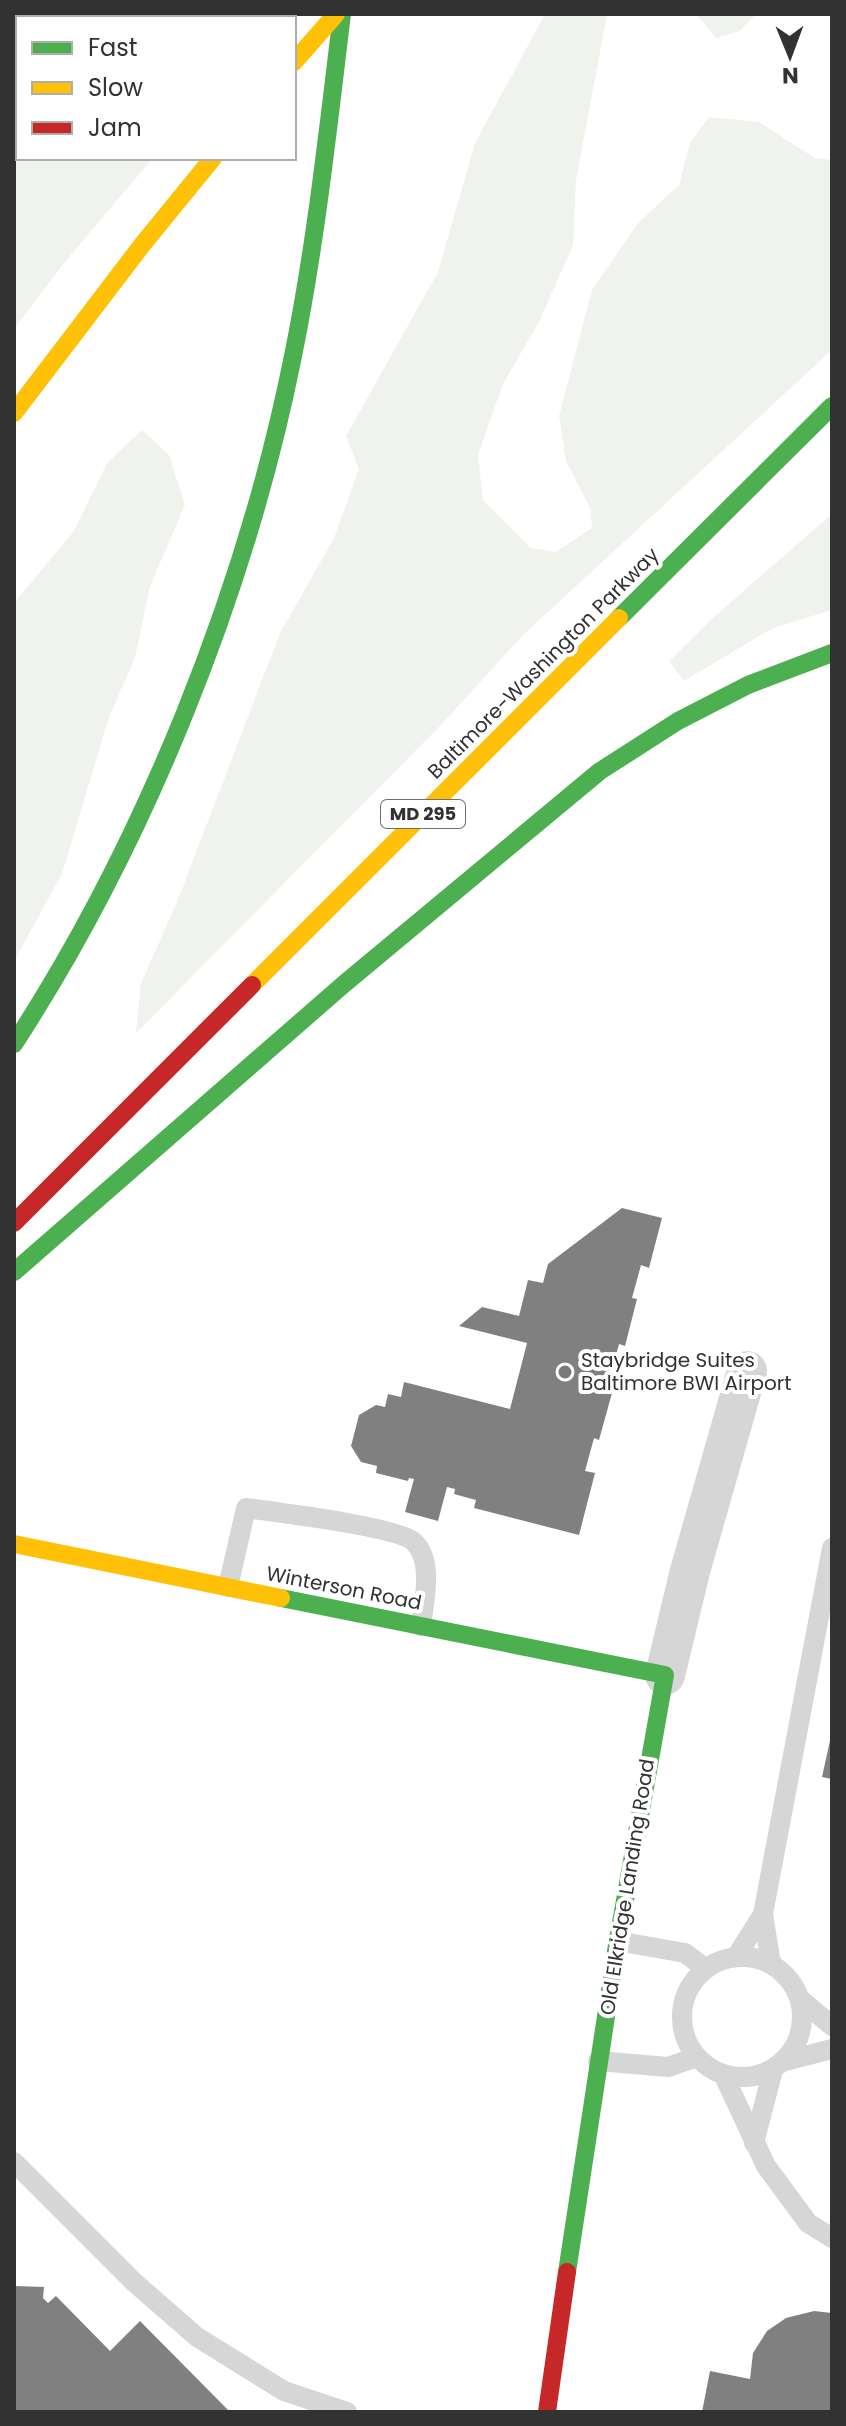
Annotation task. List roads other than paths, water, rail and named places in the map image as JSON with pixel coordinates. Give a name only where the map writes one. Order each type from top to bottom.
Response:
[{"type":"main road","points":[[296,60],[339,14]]},
{"type":"main road","points":[[14,1044],[101,895],[161,768],[209,648],[250,526],[283,401],[309,262],[339,14]]},
{"type":"main road","points":[[14,413],[142,245],[211,160]]},
{"type":"main road","name":"Baltimore-Washington Parkway","points":[[14,1223],[832,406]]},
{"type":"main road","points":[[14,1272],[379,954],[600,771],[692,714],[748,685],[832,653]]},
{"type":"main road","name":"Winterson Road","points":[[14,1544],[665,1675]]},
{"type":"main road","name":"Old Elkridge Landing Road","points":[[547,2412],[639,1803],[665,1675]]},
{"type":"street","name":"Old Elkridge Landing Road","points":[[665,1675],[690,1571],[747,1371]]},
{"type":"lane","points":[[228,1587],[246,1508],[391,1532],[414,1542],[423,1559],[421,1626]]},
{"type":"lane","points":[[771,1964],[763,1914],[832,1548]]},
{"type":"lane","points":[[736,1957],[763,1914]]},
{"type":"lane","points":[[617,1941],[685,1953],[706,1969]]},
{"type":"lane","points":[[754,2143],[779,2065],[796,2047],[802,2032],[800,1999],[793,1984],[771,1964],[752,1957],[720,1961],[706,1969],[686,1995],[682,2012],[687,2044],[709,2068],[724,2076],[757,2076],[779,2065],[832,2049]]},
{"type":"lane","points":[[800,1999],[832,2026]]},
{"type":"lane","points":[[598,2061],[668,2067],[697,2057]]},
{"type":"lane","points":[[724,2076],[766,2166],[808,2223],[832,2238]]},
{"type":"lane","points":[[14,2162],[135,2283],[197,2337],[284,2391],[347,2412]]},
{"type":"place","name":"Staybridge Suites Baltimore BWI Airport","points":[[565,1372]]}]
